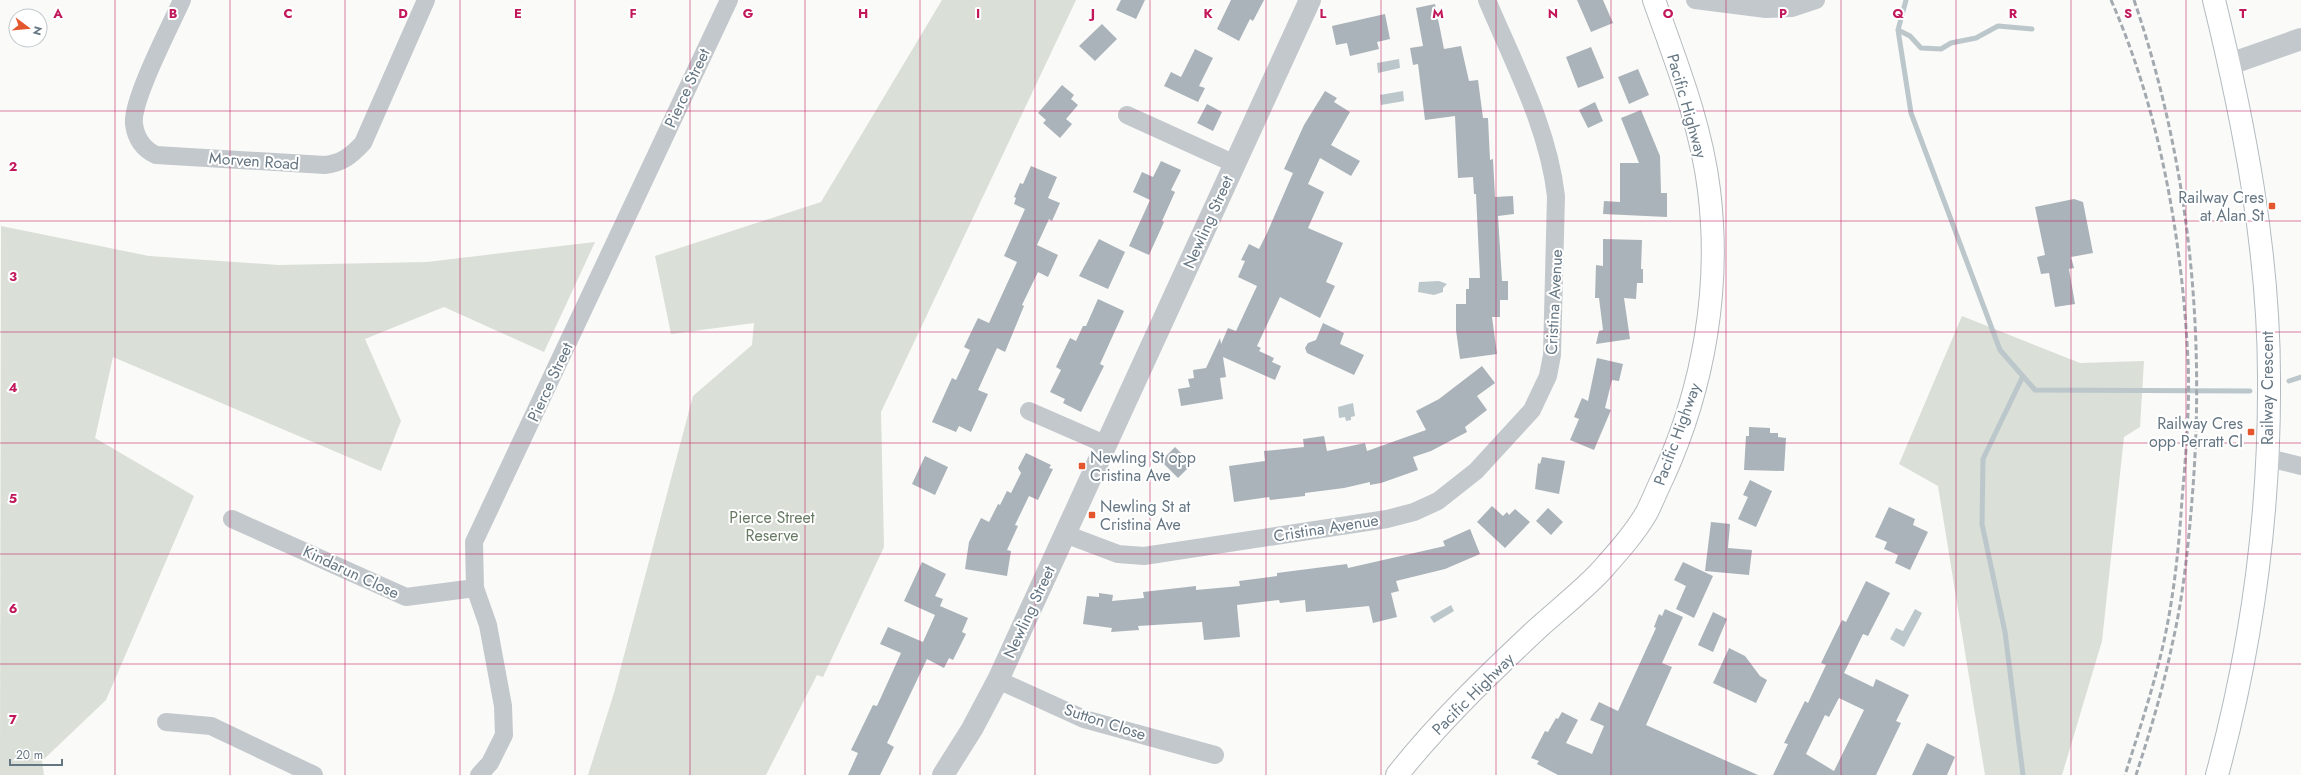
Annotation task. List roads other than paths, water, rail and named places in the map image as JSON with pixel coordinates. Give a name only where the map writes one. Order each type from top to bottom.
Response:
[{"type":"main road","name":"Pacific Highway","points":[[1397,775],[1463,702],[1599,573],[1625,543],[1647,512],[1673,453],[1693,396],[1707,336],[1712,282],[1713,241],[1709,189],[1698,136],[1684,85],[1654,0]]},
{"type":"main road","name":"Railway Crescent","points":[[2214,0],[2230,64],[2248,154],[2266,300],[2269,377],[2268,458],[2262,533],[2254,600],[2232,718],[2217,775]]},
{"type":"street","name":"Morven Road","points":[[182,0],[137,102],[134,123],[143,147],[156,155],[312,165],[339,163],[352,155],[363,143],[426,0]]},
{"type":"street","name":"Pierce Street","points":[[479,775],[490,763],[504,736],[503,706],[488,625],[476,588],[474,542],[729,0]]},
{"type":"street","name":"Newling Street","points":[[943,775],[972,729],[998,680],[1310,0]]},
{"type":"street","name":"Cristina Avenue","points":[[1065,534],[1118,554],[1144,556],[1387,519],[1414,512],[1438,501],[1458,487],[1476,471],[1532,410],[1548,376],[1552,355],[1556,196],[1553,170],[1539,124],[1487,0]]},
{"type":"street","points":[[1695,0],[1766,9],[1792,8],[1816,0]]},
{"type":"street","points":[[2230,64],[2301,39]]},
{"type":"street","points":[[1127,115],[1235,164]]},
{"type":"street","points":[[1029,411],[1107,445]]},
{"type":"street","points":[[2268,458],[2301,466]]},
{"type":"street","name":"Kindarun Close","points":[[232,519],[322,558],[406,597],[476,588]]},
{"type":"street","name":"Sutton Close","points":[[998,680],[1084,719],[1214,755]]},
{"type":"street","points":[[166,722],[211,726],[314,775]]},
{"type":"waterway","points":[[1906,0],[1898,30],[1911,113],[2000,350],[2035,390],[2250,391]]},
{"type":"waterway","points":[[1898,30],[1910,36],[1921,48],[1941,49],[1951,43],[1976,38],[1998,26],[2032,29]]},
{"type":"waterway","points":[[2023,376],[1983,459],[1982,524],[2005,632],[2023,775]]},
{"type":"waterway","points":[[2289,381],[2301,377]]},
{"type":"railway","points":[[2111,0],[2128,42],[2143,86],[2166,176],[2180,268],[2188,360],[2188,412],[2185,464],[2178,553],[2171,606],[2156,675],[2125,775]]},
{"type":"railway","points":[[2134,0],[2153,61],[2168,122],[2180,184],[2189,247],[2197,373],[2196,437],[2192,500],[2182,591],[2165,678],[2136,775]]},
{"type":"place","name":"Railway Cres at Alan St","points":[[2272,206]]},
{"type":"place","name":"Railway Cres opp Perratt Cl","points":[[2251,432]]},
{"type":"place","name":"Newling St opp Cristina Ave","points":[[1082,466]]},
{"type":"place","name":"Newling St at Cristina Ave","points":[[1092,515]]},
{"type":"park label","name":"Pierce Street Reserve","points":[[772,526]]}]
